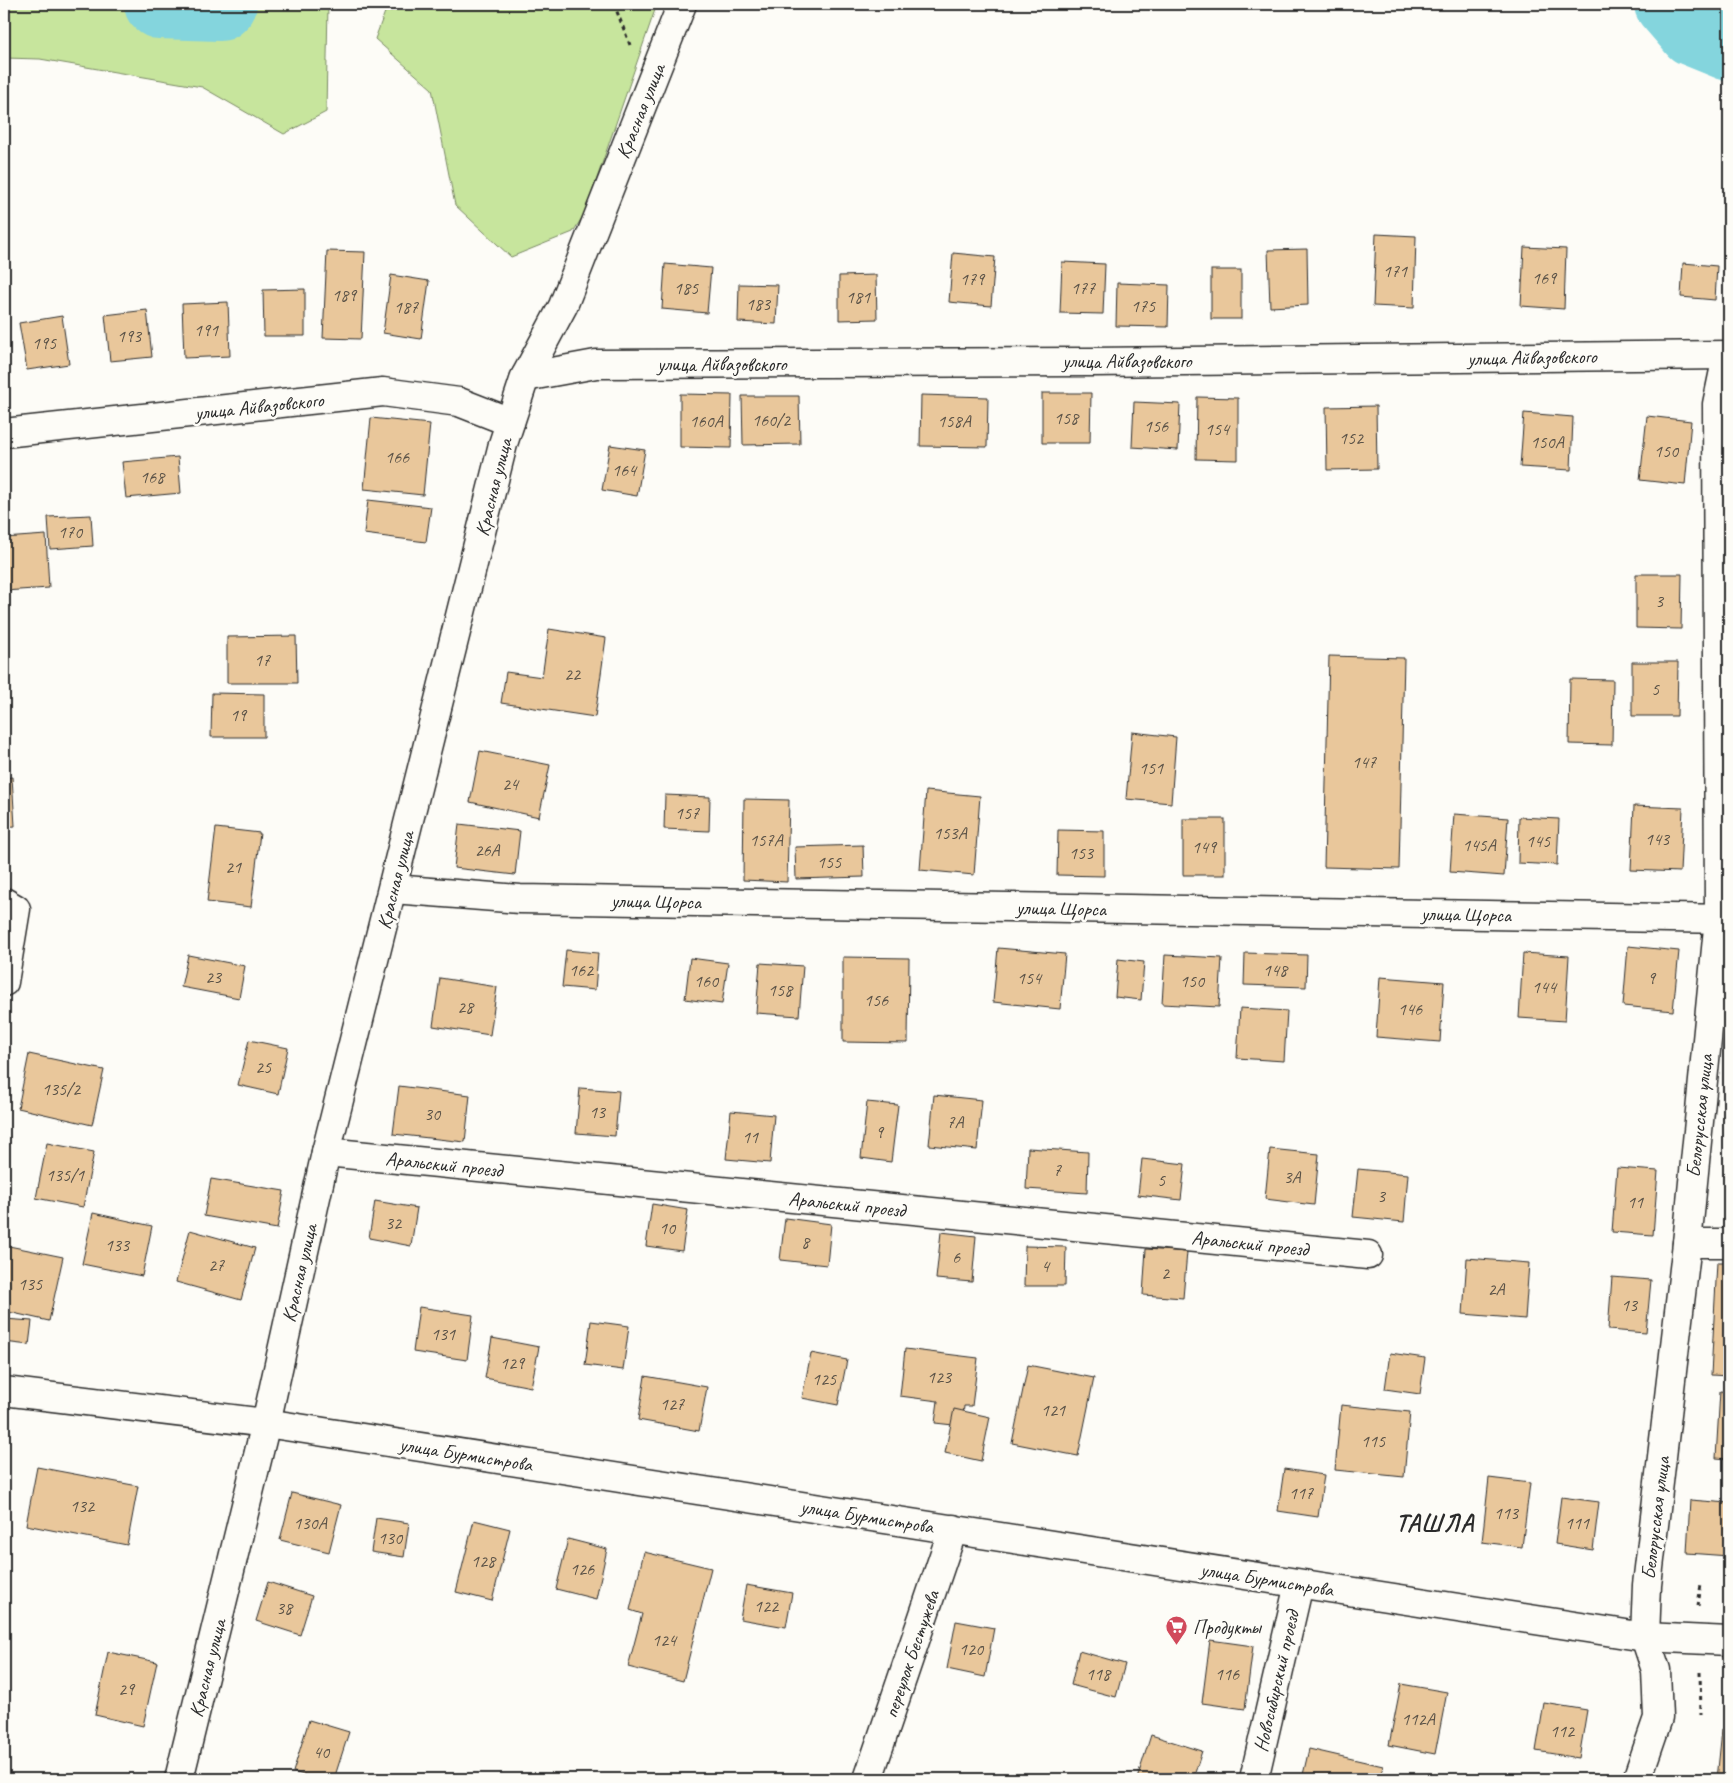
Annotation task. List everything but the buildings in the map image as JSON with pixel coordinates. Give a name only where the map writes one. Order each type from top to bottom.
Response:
[{"type":"street","name":"Красная улица","points":[[179,1779],[266,1423],[326,1152],[503,444],[525,377],[563,306],[682,4]]},
{"type":"street","name":"улица Айвазовского","points":[[525,377],[596,364],[1728,355]]},
{"type":"street","name":"Белорусская улица","points":[[1637,1779],[1658,1718],[1656,1670],[1645,1637],[1647,1585],[1724,919],[1717,404],[1728,355]]},
{"type":"street","name":"улица Айвазовского","points":[[4,434],[383,392],[459,402],[510,422]]},
{"type":"street","name":"улица Щорса","points":[[393,889],[520,899],[1724,919]]},
{"type":"street","points":[[4,902],[16,909],[4,982]]},
{"type":"street","name":"Аральский проезд","points":[[326,1152],[1368,1255]]},
{"type":"street","points":[[1687,1243],[1729,1243]]},
{"type":"street","name":"улица Бурмистрова","points":[[4,1391],[266,1423],[1645,1637],[1729,1640]]},
{"type":"street","name":"переулок Бестужева","points":[[868,1779],[953,1530]]},
{"type":"street","name":"Новосибирский проезд","points":[[1254,1779],[1299,1584]]},
{"type":"green space","points":[[4,4],[328,4],[326,112],[284,134],[202,87],[40,59],[4,58]]},
{"type":"green space","points":[[425,4],[657,4],[585,213],[573,232],[511,257],[455,205],[432,89],[375,39],[385,12]]},
{"type":"waterway","name":"ТАШЛА","points":[[157,4],[159,6],[220,8],[224,4]]},
{"type":"waterway","name":"ТАШЛА","points":[[1667,4],[1692,33],[1729,48]]},
{"type":"place","name":"Продукты","points":[[1177,1646]]},
{"type":"district","name":"ТАШЛА","points":[[1435,1522]]}]
